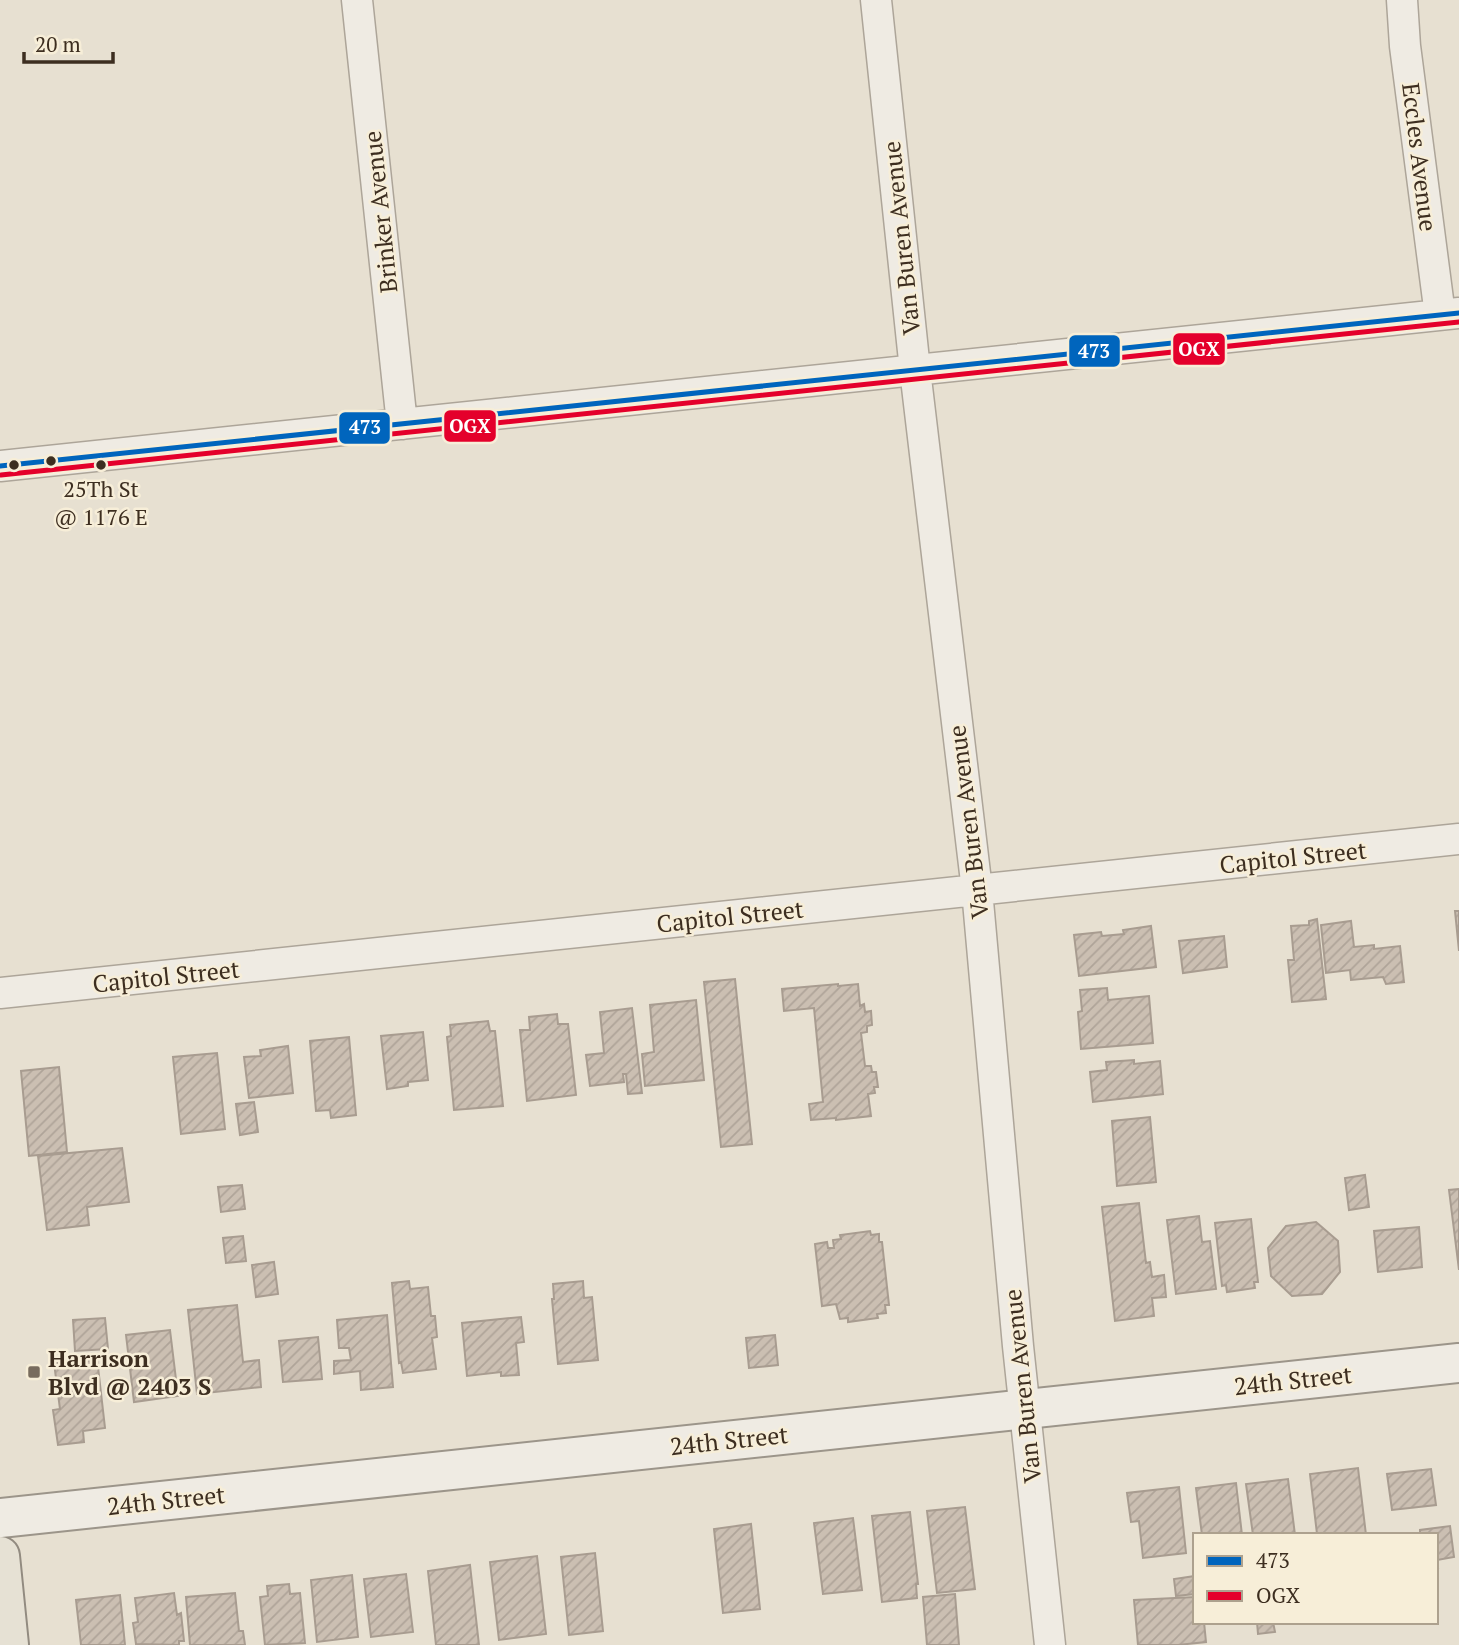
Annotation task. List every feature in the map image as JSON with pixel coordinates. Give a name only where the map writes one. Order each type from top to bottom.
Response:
[{"type":"main road","points":[[0,1556],[9,1645]]},
{"type":"street","name":"Brinker Avenue","points":[[357,0],[402,424]]},
{"type":"street","name":"Van Buren Avenue","points":[[876,0],[915,370],[977,890],[1024,1408],[1050,1645]]},
{"type":"street","name":"Eccles Avenue","points":[[1402,0],[1405,46],[1449,314]]},
{"type":"street","points":[[0,466],[1449,314]]},
{"type":"street","name":"Capitol Street","points":[[0,993],[1459,839]]},
{"type":"street","name":"24th Street","points":[[0,1518],[1459,1363]]},
{"type":"building","points":[[1455,911],[1459,911],[1459,951]]},
{"type":"building","points":[[1317,919],[1326,999],[1292,1002],[1288,960],[1294,960],[1291,926],[1309,925],[1309,921]]},
{"type":"building","points":[[1351,921],[1354,947],[1374,945],[1374,949],[1400,946],[1404,982],[1386,984],[1383,977],[1351,980],[1350,970],[1326,973],[1321,925]]},
{"type":"building","points":[[1151,926],[1156,967],[1079,976],[1074,935],[1101,932],[1102,936],[1124,934],[1123,930]]},
{"type":"building","points":[[1224,936],[1227,967],[1183,973],[1179,941]]},
{"type":"building","points":[[735,979],[752,1144],[721,1147],[704,982]]},
{"type":"building","points":[[858,984],[860,1006],[864,1004],[865,1012],[871,1011],[872,1025],[867,1026],[867,1032],[861,1033],[865,1066],[871,1066],[872,1072],[876,1072],[878,1087],[874,1087],[875,1093],[868,1094],[871,1116],[811,1120],[809,1104],[823,1102],[814,1008],[784,1011],[782,989]]},
{"type":"building","points":[[1107,988],[1108,1000],[1149,996],[1153,1043],[1081,1049],[1078,1012],[1082,1011],[1080,990]]},
{"type":"building","points":[[696,1000],[704,1080],[645,1086],[642,1054],[654,1052],[650,1005]]},
{"type":"building","points":[[632,1008],[642,1093],[628,1094],[626,1074],[623,1074],[624,1082],[590,1086],[586,1055],[604,1053],[600,1012]]},
{"type":"building","points":[[557,1014],[558,1024],[568,1024],[576,1095],[527,1101],[520,1030],[530,1030],[529,1017]]},
{"type":"building","points":[[488,1021],[490,1031],[495,1031],[503,1106],[454,1110],[447,1037],[451,1036],[450,1025]]},
{"type":"building","points":[[423,1032],[428,1080],[408,1082],[408,1086],[387,1089],[381,1036]]},
{"type":"building","points":[[349,1037],[356,1115],[331,1118],[330,1110],[316,1111],[310,1041]]},
{"type":"building","points":[[288,1046],[293,1093],[249,1098],[244,1057],[261,1056],[260,1050]]},
{"type":"building","points":[[217,1053],[225,1129],[181,1134],[173,1057]]},
{"type":"building","points":[[1134,1060],[1134,1064],[1160,1061],[1163,1094],[1093,1102],[1090,1072],[1107,1070],[1106,1062]]},
{"type":"building","points":[[59,1067],[67,1152],[29,1156],[21,1071]]},
{"type":"building","points":[[254,1102],[258,1132],[240,1135],[236,1104]]},
{"type":"building","points":[[1150,1117],[1156,1182],[1117,1186],[1112,1121]]},
{"type":"building","points":[[122,1148],[129,1202],[87,1207],[89,1225],[47,1230],[38,1156]]},
{"type":"building","points":[[1365,1175],[1369,1207],[1349,1210],[1345,1178]]},
{"type":"building","points":[[242,1185],[245,1209],[221,1212],[218,1187]]},
{"type":"building","points":[[1459,1189],[1459,1270],[1449,1190]]},
{"type":"building","points":[[1139,1203],[1146,1263],[1150,1262],[1152,1277],[1164,1275],[1166,1297],[1152,1298],[1154,1316],[1115,1321],[1102,1207]]},
{"type":"building","points":[[1199,1216],[1202,1242],[1210,1241],[1216,1289],[1176,1294],[1167,1220]]},
{"type":"building","points":[[1251,1219],[1258,1282],[1254,1282],[1255,1288],[1227,1292],[1226,1285],[1222,1286],[1215,1223]]},
{"type":"building","points":[[1316,1222],[1338,1241],[1340,1272],[1322,1294],[1292,1296],[1271,1276],[1268,1248],[1286,1226]]},
{"type":"building","points":[[1419,1227],[1422,1267],[1378,1272],[1374,1231]]},
{"type":"building","points":[[870,1231],[871,1235],[879,1234],[879,1242],[882,1242],[889,1305],[885,1305],[886,1313],[877,1314],[878,1318],[848,1322],[848,1318],[840,1319],[836,1304],[822,1306],[815,1244],[827,1242],[828,1248],[834,1248],[833,1240],[841,1239],[840,1235]]},
{"type":"building","points":[[243,1236],[246,1261],[226,1263],[223,1238]]},
{"type":"building","points":[[274,1262],[278,1294],[256,1297],[252,1265]]},
{"type":"building","points":[[409,1281],[410,1289],[428,1287],[431,1316],[435,1316],[437,1337],[432,1338],[436,1369],[403,1373],[401,1362],[399,1363],[392,1283]]},
{"type":"building","points":[[583,1281],[584,1298],[592,1297],[598,1360],[558,1364],[553,1284]]},
{"type":"building","points":[[237,1305],[243,1362],[259,1360],[261,1387],[197,1394],[188,1310]]},
{"type":"building","points":[[387,1315],[393,1387],[361,1390],[360,1371],[334,1374],[334,1361],[351,1360],[349,1348],[339,1348],[337,1320]]},
{"type":"building","points":[[521,1317],[524,1342],[516,1343],[519,1375],[501,1376],[501,1372],[467,1376],[462,1323]]},
{"type":"building","points":[[105,1318],[108,1349],[75,1351],[73,1320]]},
{"type":"building","points":[[170,1330],[178,1396],[134,1402],[126,1335]]},
{"type":"building","points":[[775,1335],[778,1365],[749,1368],[746,1338]]},
{"type":"building","points":[[318,1337],[322,1379],[283,1382],[279,1341]]},
{"type":"building","points":[[97,1358],[105,1428],[83,1431],[84,1442],[58,1445],[53,1410],[60,1409],[54,1363]]},
{"type":"building","points":[[1358,1468],[1366,1533],[1317,1533],[1310,1474]]},
{"type":"building","points":[[1431,1469],[1436,1505],[1392,1510],[1387,1474]]},
{"type":"building","points":[[1288,1479],[1295,1533],[1253,1533],[1246,1484]]},
{"type":"building","points":[[1236,1483],[1242,1533],[1202,1533],[1196,1488]]},
{"type":"building","points":[[1179,1487],[1186,1553],[1143,1558],[1139,1521],[1131,1522],[1127,1493]]},
{"type":"building","points":[[965,1507],[975,1589],[937,1593],[927,1511]]},
{"type":"building","points":[[910,1512],[918,1584],[917,1598],[882,1602],[872,1516]]},
{"type":"building","points":[[853,1518],[862,1590],[823,1594],[814,1523]]},
{"type":"building","points":[[751,1524],[760,1609],[723,1613],[714,1529]]},
{"type":"building","points":[[1450,1526],[1454,1557],[1438,1560],[1438,1533],[1420,1533],[1420,1530]]},
{"type":"building","points":[[595,1553],[603,1631],[569,1635],[561,1557]]},
{"type":"building","points":[[537,1556],[546,1634],[499,1640],[490,1562]]},
{"type":"building","points":[[470,1565],[479,1645],[436,1645],[428,1571]]},
{"type":"building","points":[[406,1574],[413,1632],[371,1637],[364,1579]]},
{"type":"building","points":[[352,1575],[358,1637],[317,1642],[311,1580]]},
{"type":"building","points":[[1193,1576],[1193,1594],[1176,1596],[1174,1579]]},
{"type":"building","points":[[289,1584],[290,1594],[300,1593],[305,1643],[265,1645],[260,1597],[268,1596],[267,1586]]},
{"type":"building","points":[[174,1593],[177,1615],[181,1613],[184,1641],[179,1641],[179,1645],[136,1644],[133,1623],[138,1622],[135,1598]]},
{"type":"building","points":[[235,1593],[239,1631],[243,1631],[245,1645],[190,1645],[186,1597]]},
{"type":"building","points":[[955,1594],[959,1645],[927,1645],[923,1597]]},
{"type":"building","points":[[120,1595],[125,1645],[81,1645],[76,1600]]},
{"type":"building","points":[[1193,1597],[1193,1624],[1204,1624],[1206,1642],[1138,1645],[1134,1600]]},
{"type":"building","points":[[1257,1624],[1273,1624],[1275,1632],[1258,1634]]},
{"type":"transit line","name":"473","points":[[0,466],[1459,313]]},
{"type":"transit line","name":"OGX","points":[[1,475],[1459,322]]},
{"type":"place","name":"25Th St @ 1176 E","points":[[101,465]]},
{"type":"place","name":"Harrison Blvd @ 2403 S","points":[[34,1372]]}]
